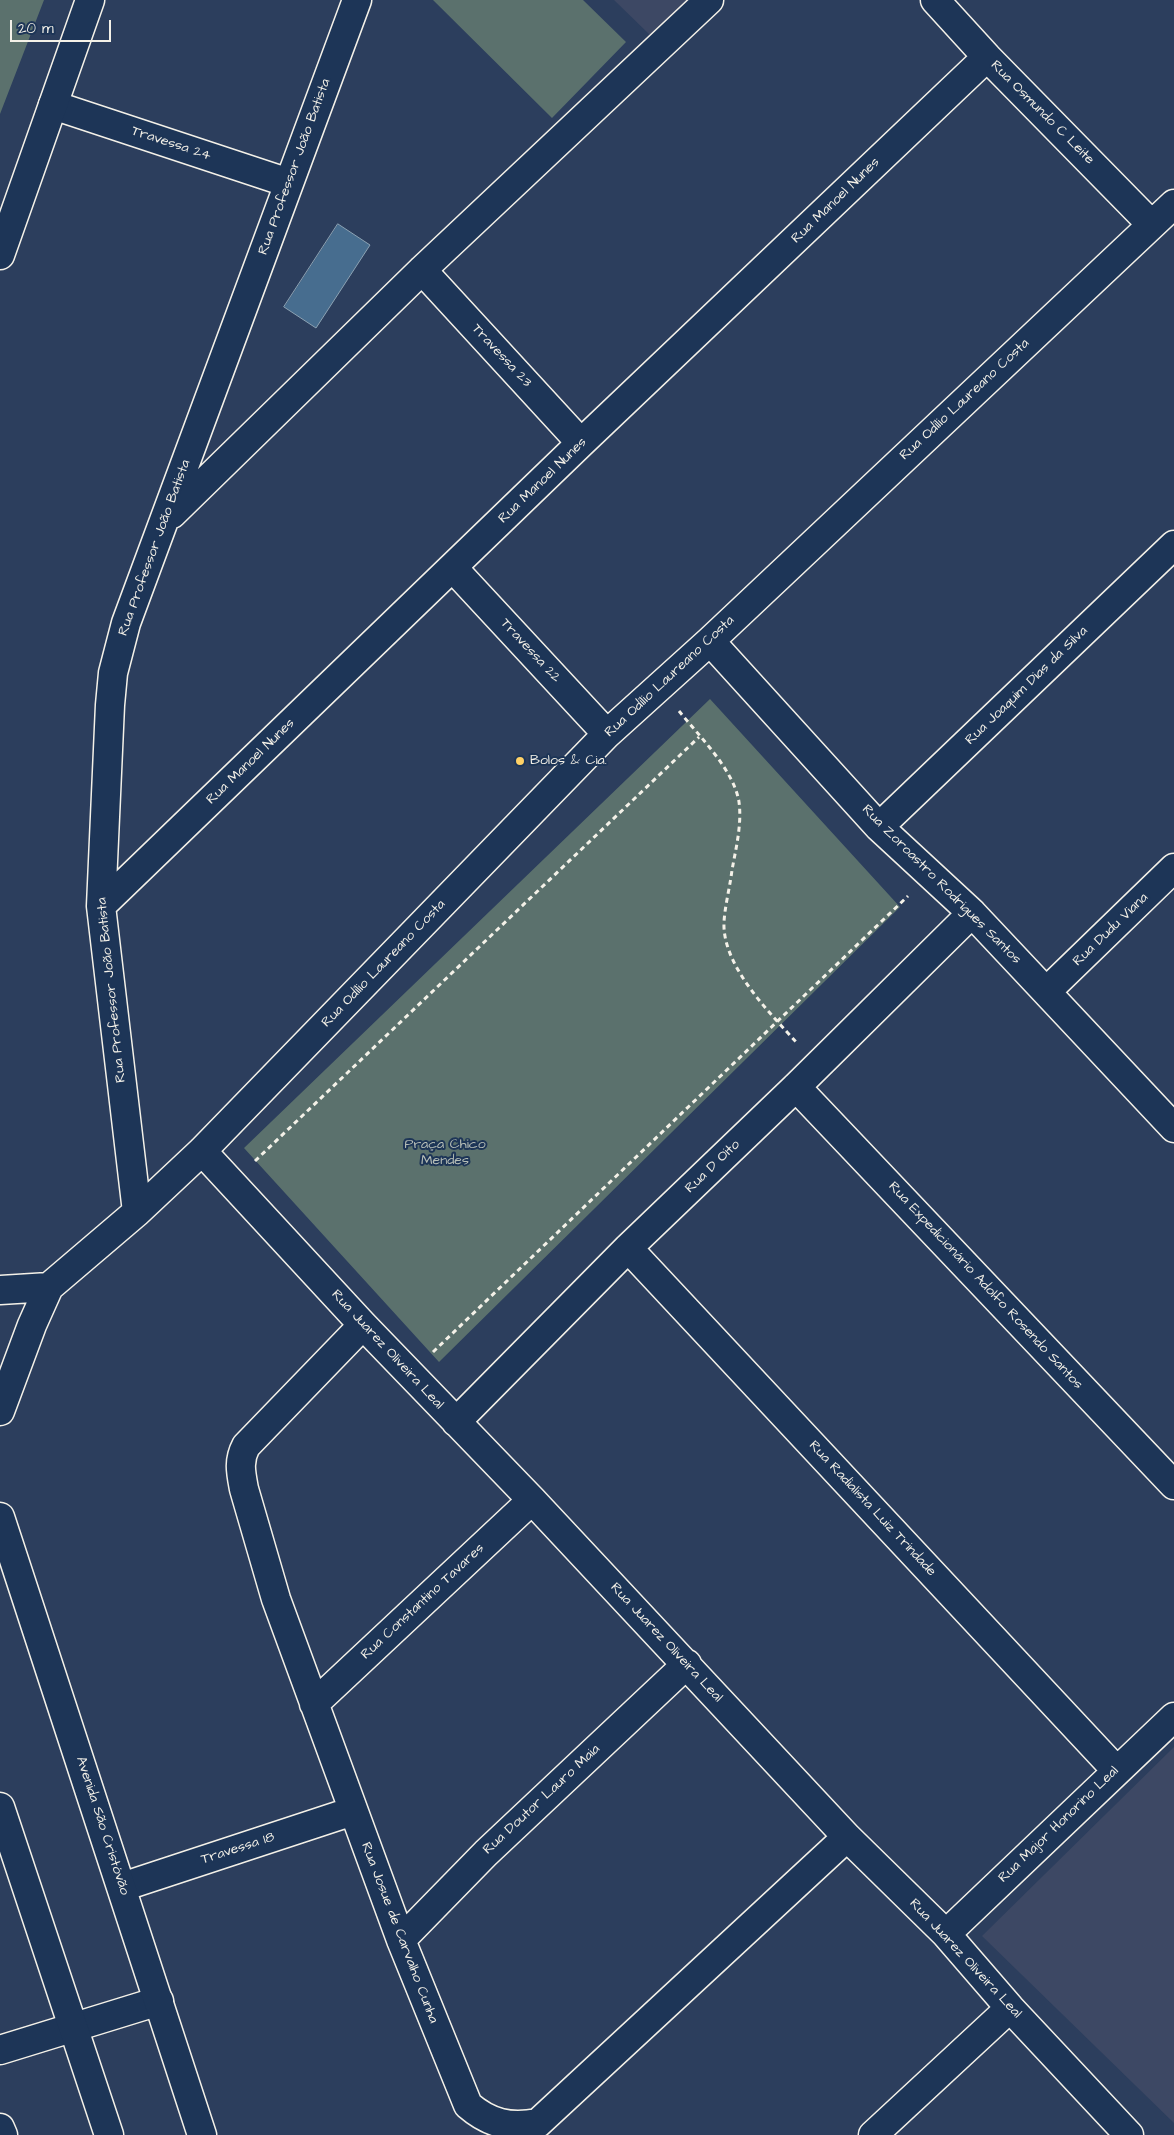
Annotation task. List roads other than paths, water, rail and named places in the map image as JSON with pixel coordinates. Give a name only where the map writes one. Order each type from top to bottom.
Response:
[{"type":"street","points":[[0,255],[90,0]]},
{"type":"street","name":"Rua Professor João Batista","points":[[137,1212],[101,906],[113,673],[126,623],[166,520],[357,0]]},
{"type":"street","points":[[166,520],[422,270],[708,0]]},
{"type":"street","name":"Rua Osmundo C Leite","points":[[935,0],[987,57],[1151,224]]},
{"type":"street","name":"Rua Manoel Nunes","points":[[101,906],[581,443],[987,57]]},
{"type":"street","name":"Travessa 24","points":[[53,105],[289,183]]},
{"type":"street","name":"Rua Odílio Laureano Costa","points":[[49,1287],[137,1212],[202,1151],[607,734],[710,641],[1174,204]]},
{"type":"street","name":"Travessa 23","points":[[422,270],[581,443]]},
{"type":"street","name":"Rua Joaquim Dias da Silva","points":[[880,827],[1174,545]]},
{"type":"street","name":"Travessa 22","points":[[453,568],[607,734]]},
{"type":"street","name":"Rua Zoroastro Rodrigues Santos","points":[[710,641],[880,827],[972,913],[1174,1128]]},
{"type":"street","name":"Rua Dudu Viana","points":[[1047,991],[1174,868]]},
{"type":"street","name":"Rua D Oito","points":[[456,1422],[628,1248],[796,1087],[972,913]]},
{"type":"street","name":"Rua Expedicionário Adolfo Rosendo Santos","points":[[796,1087],[1174,1485]]},
{"type":"street","name":"Rua Juarez Oliveira Leal","points":[[202,1151],[363,1325],[687,1664],[847,1837],[946,1934],[1010,2008],[1129,2135]]},
{"type":"street","name":"Rua Radialista Luiz Trindade","points":[[628,1248],[1116,1770]]},
{"type":"street","points":[[0,1290],[49,1287],[32,1325],[0,1411]]},
{"type":"street","name":"Rua Josue de Carvalho Cunha","points":[[363,1325],[252,1439],[240,1456],[244,1489],[276,1600],[401,1940],[468,2106],[482,2117],[499,2124],[522,2126],[538,2123],[847,1837]]},
{"type":"street","name":"Rua Constantino Tavares","points":[[314,1704],[532,1500]]},
{"type":"street","name":"Avenida São Cristóvão","points":[[0,1517],[202,2135]]},
{"type":"street","name":"Rua Doutor Lauro Maia","points":[[401,1940],[486,1853],[687,1664]]},
{"type":"street","name":"Rua Major Honorino Leal","points":[[946,1934],[1116,1770],[1174,1717]]},
{"type":"street","points":[[0,1807],[109,2135]]},
{"type":"street","name":"Travessa 18","points":[[122,1887],[353,1811]]},
{"type":"street","points":[[0,2050],[74,2029],[159,2001]]},
{"type":"street","points":[[873,2135],[1010,2008]]},
{"type":"street","points":[[0,2128],[3,2135]]},
{"type":"place","name":"Bolos & Cia.","points":[[520,761]]},
{"type":"park label","name":"Praça Chico Mendes","points":[[445,1154]]}]
